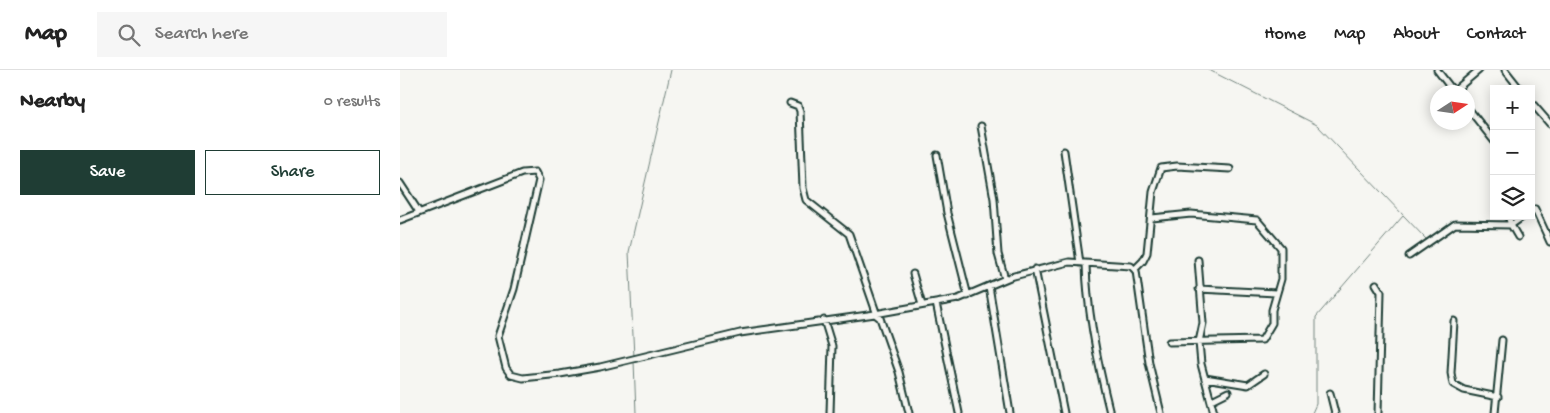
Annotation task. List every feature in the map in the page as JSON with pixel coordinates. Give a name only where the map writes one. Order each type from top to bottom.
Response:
[{"type":"street","points":[[1437,70],[1448,85]]},
{"type":"street","points":[[1461,85],[1479,70]]},
{"type":"street","points":[[1505,70],[1517,85]]},
{"type":"street","points":[[790,103],[798,106],[800,111],[803,188],[806,200],[849,234],[875,313],[880,318],[899,372],[909,413]]},
{"type":"street","points":[[1535,107],[1550,124]]},
{"type":"street","points":[[1475,117],[1490,135]]},
{"type":"street","points":[[982,126],[994,199],[998,254],[1005,279]]},
{"type":"street","points":[[1064,151],[1102,380],[1110,413]]},
{"type":"street","points":[[937,155],[946,213],[968,296]]},
{"type":"street","points":[[1161,413],[1149,363],[1135,269],[1147,252],[1152,218],[1153,192],[1160,168],[1177,166],[1230,169]]},
{"type":"street","points":[[400,220],[522,173],[531,171],[538,176],[514,289],[498,336],[506,368],[511,375],[516,377],[560,374],[600,367],[740,333],[936,303],[968,296],[1005,279],[1035,269],[1069,262],[1131,266],[1135,269]]},
{"type":"street","points":[[400,183],[419,212]]},
{"type":"street","points":[[1535,209],[1550,242]]},
{"type":"street","points":[[1152,218],[1191,214],[1257,220],[1281,248],[1281,279],[1276,293],[1272,323],[1262,340],[1169,342]]},
{"type":"street","points":[[1509,220],[1518,237]]},
{"type":"street","points":[[1409,256],[1455,224],[1511,225],[1518,220]]},
{"type":"street","points":[[1198,260],[1203,323],[1199,342],[1201,364],[1214,413]]},
{"type":"street","points":[[1035,269],[1064,413]]},
{"type":"street","points":[[913,274],[922,305]]},
{"type":"street","points":[[1376,284],[1380,292],[1381,302],[1378,413]]},
{"type":"street","points":[[990,286],[1010,413]]},
{"type":"street","points":[[1199,289],[1276,293]]},
{"type":"street","points":[[936,303],[959,413]]},
{"type":"street","points":[[824,320],[832,346],[830,413]]},
{"type":"street","points":[[1454,321],[1451,373],[1453,384],[1464,390],[1498,397]]},
{"type":"street","points":[[1495,413],[1502,340]]},
{"type":"street","points":[[1205,378],[1248,385],[1264,374]]},
{"type":"street","points":[[1212,400],[1228,392]]},
{"type":"street","points":[[1330,393],[1335,413]]},
{"type":"waterway","points":[[634,357],[629,252],[671,70]]},
{"type":"waterway","points":[[1209,70],[1317,125],[1426,239]]},
{"type":"waterway","points":[[1312,413],[1316,404],[1316,317],[1403,216]]},
{"type":"waterway","points":[[634,361],[636,413]]}]
